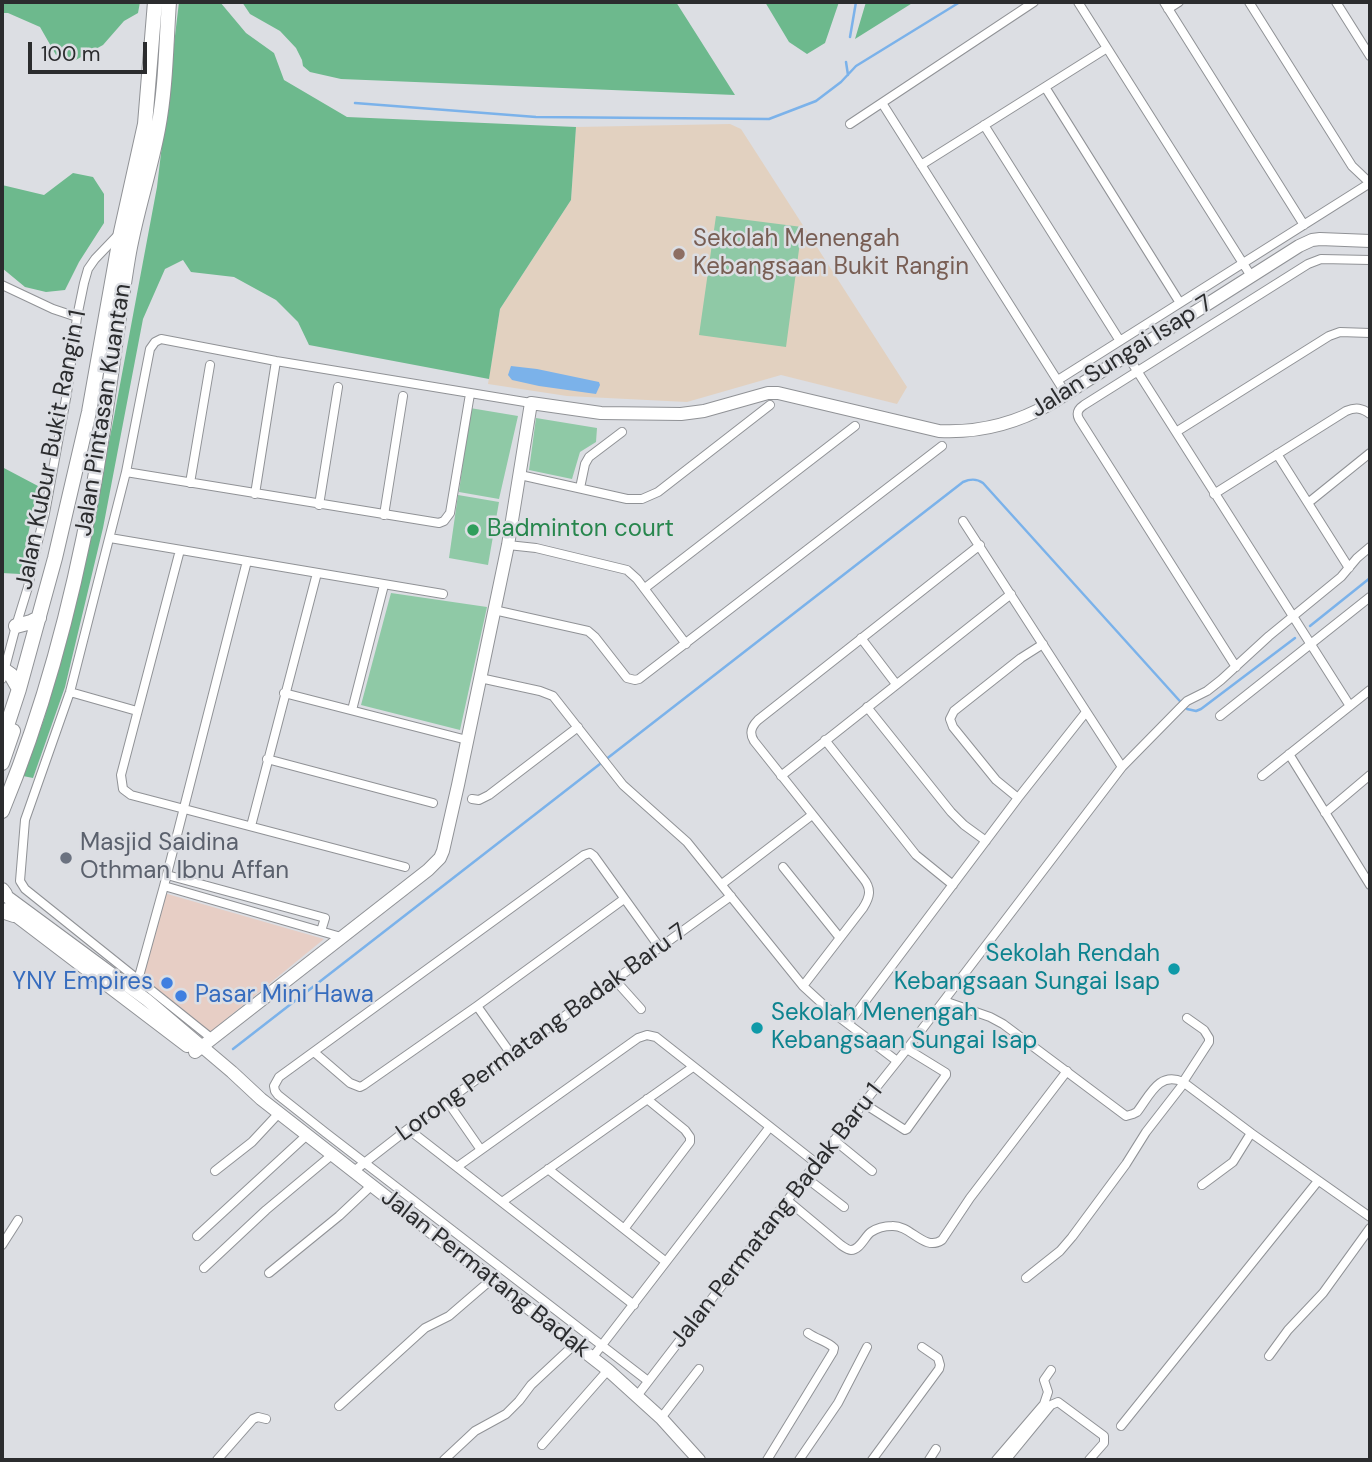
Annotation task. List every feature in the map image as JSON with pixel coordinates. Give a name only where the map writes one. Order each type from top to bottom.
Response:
[{"type":"highway","name":"Jalan Pintasan Kuantan","points":[[2,741],[55,558],[89,412],[121,232],[145,124],[155,2]]},
{"type":"highway","name":"Jalan Pintasan Kuantan","points":[[2,822],[4,805],[50,672],[85,533],[128,255],[159,127],[169,2]]},
{"type":"highway","points":[[2,762],[52,604],[56,577],[55,558]]},
{"type":"highway","points":[[16,626],[39,618]]},
{"type":"highway","points":[[3,675],[12,675],[19,689]]},
{"type":"street","points":[[850,124],[1034,2]]},
{"type":"street","points":[[1078,2],[1251,276]]},
{"type":"street","points":[[1179,2],[1166,5],[1304,225]]},
{"type":"street","points":[[1058,380],[1370,183],[1352,166],[1249,2]]},
{"type":"street","points":[[1336,2],[1370,56]]},
{"type":"street","points":[[921,165],[1107,48]]},
{"type":"street","points":[[1045,87],[1180,303]]},
{"type":"street","points":[[882,103],[1066,394]]},
{"type":"street","points":[[984,125],[1120,341]]},
{"type":"street","name":"Jalan Kubur Bukit Rangin 1","points":[[3,675],[46,513],[77,317],[88,269],[121,232]]},
{"type":"street","name":"Jalan Sungai Isap 7","points":[[531,403],[601,413],[681,414],[704,411],[768,393],[778,393],[923,428],[952,432],[978,430],[1021,419],[1036,412],[1299,246],[1312,240],[1370,241]]},
{"type":"street","points":[[1236,667],[1077,415],[1080,407],[1308,264],[1321,259],[1370,260]]},
{"type":"street","points":[[2,285],[52,309],[77,317]]},
{"type":"street","points":[[1175,432],[1329,336],[1340,332],[1370,333]]},
{"type":"street","points":[[161,339],[276,361],[531,403],[508,545],[440,858],[202,1046],[138,980],[20,884],[25,820],[70,692],[126,472],[150,349],[161,339]]},
{"type":"street","points":[[1127,355],[1350,706]]},
{"type":"street","points":[[255,494],[276,361]]},
{"type":"street","points":[[190,484],[210,365]]},
{"type":"street","points":[[319,505],[338,387]]},
{"type":"street","points":[[126,472],[433,523],[444,521],[450,513],[470,394]]},
{"type":"street","points":[[384,515],[403,396]]},
{"type":"street","points":[[520,475],[627,499],[642,499],[650,496],[770,405]]},
{"type":"street","points":[[1214,494],[1346,411],[1362,408],[1370,414]]},
{"type":"street","points":[[645,588],[855,426]]},
{"type":"street","points":[[580,488],[589,457],[622,432]]},
{"type":"street","points":[[494,610],[588,631],[624,675],[631,680],[639,679],[942,446]]},
{"type":"street","points":[[1308,503],[1370,453]]},
{"type":"street","points":[[1277,454],[1349,568]]},
{"type":"street","points":[[963,521],[1122,767]]},
{"type":"street","points":[[110,538],[443,594]]},
{"type":"street","points":[[508,545],[536,548],[620,567],[632,573],[686,643]]},
{"type":"street","points":[[803,986],[867,903],[869,888],[751,737],[751,728],[980,545]]},
{"type":"street","name":"Jalan Permatang Badak Baru 1","points":[[637,1396],[1122,767],[1187,701],[1207,691],[1236,667],[1341,577],[1370,547]]},
{"type":"street","points":[[180,550],[121,775],[123,789],[131,795],[405,867]]},
{"type":"street","points":[[138,980],[247,561]]},
{"type":"street","points":[[250,826],[317,573]]},
{"type":"street","points":[[352,710],[384,584]]},
{"type":"street","points":[[781,776],[1011,594]]},
{"type":"street","points":[[1220,716],[1370,597]]},
{"type":"street","points":[[861,639],[896,684]]},
{"type":"street","points":[[1018,798],[996,780],[953,727],[950,719],[954,711],[1043,643]]},
{"type":"street","points":[[480,678],[547,692],[557,700],[623,785],[687,842],[803,986],[897,1061]]},
{"type":"street","points":[[1262,776],[1370,690]]},
{"type":"street","points":[[70,692],[137,711]]},
{"type":"street","points":[[284,693],[467,740]]},
{"type":"street","points":[[867,707],[951,812],[986,841]]},
{"type":"street","points":[[848,1024],[1086,712]]},
{"type":"street","points":[[472,799],[480,800],[489,795],[578,727]]},
{"type":"street","points":[[825,740],[916,855],[953,885]]},
{"type":"street","points":[[1289,754],[1370,885]]},
{"type":"street","points":[[267,759],[433,803]]},
{"type":"street","points":[[1325,813],[1370,775]]},
{"type":"street","points":[[722,884],[812,815]]},
{"type":"street","points":[[649,1381],[359,1167],[278,1095],[274,1086],[279,1077],[584,855],[590,853],[594,856],[660,948]]},
{"type":"street","points":[[783,867],[840,938]]},
{"type":"street","points":[[167,875],[325,918],[321,931]]},
{"type":"street","points":[[164,886],[341,937]]},
{"type":"street","name":"Jalan Permatang Badak","points":[[2,896],[8,913],[202,1046]]},
{"type":"street","name":"Jalan Permatang Badak","points":[[2,896],[147,1000],[261,1099],[307,1135],[333,1154],[359,1167],[372,1185],[607,1370],[661,1418],[699,1460]]},
{"type":"street","name":"Lorong Permatang Badak Baru 7","points":[[359,1167],[446,1101],[731,896]]},
{"type":"street","points":[[314,1052],[351,1083],[359,1087],[370,1082],[624,899]]},
{"type":"street","points":[[615,980],[641,1009]]},
{"type":"street","points":[[944,1001],[1003,1024],[1126,1116],[1137,1112],[1162,1081],[1173,1078],[1184,1082],[1370,1217]]},
{"type":"street","points":[[477,1006],[511,1054]]},
{"type":"street","points":[[1026,1278],[1060,1251],[1072,1237],[1184,1082],[1209,1042],[1204,1030],[1187,1018]]},
{"type":"street","points":[[457,1167],[647,1035],[656,1037],[816,1163]]},
{"type":"street","points":[[863,1103],[907,1129],[946,1075],[907,1049]]},
{"type":"street","points":[[502,1202],[692,1067]]},
{"type":"street","points":[[787,1200],[850,1250],[858,1248],[873,1230],[893,1226],[929,1243],[937,1243],[942,1240],[970,1198],[1067,1071]]},
{"type":"street","points":[[624,1229],[690,1142],[685,1130],[647,1099]]},
{"type":"street","points":[[446,1101],[481,1150]]},
{"type":"street","points":[[215,1171],[253,1142],[279,1113]]},
{"type":"street","points":[[592,1358],[769,1128]]},
{"type":"street","points":[[408,1129],[634,1305]]},
{"type":"street","points":[[1202,1185],[1233,1162],[1251,1133]]},
{"type":"street","points":[[197,1236],[307,1135]]},
{"type":"street","points":[[834,1140],[872,1171]]},
{"type":"street","points":[[204,1268],[266,1210],[333,1154]]},
{"type":"street","points":[[548,1170],[666,1262]]},
{"type":"street","points":[[805,1177],[844,1207]]},
{"type":"street","points":[[1121,1426],[1318,1181]]},
{"type":"street","points":[[269,1273],[339,1216],[372,1185]]},
{"type":"street","points":[[2,1245],[18,1220]]},
{"type":"street","points":[[1269,1356],[1288,1330],[1323,1293],[1370,1228]]},
{"type":"street","points":[[339,1406],[425,1328],[449,1316],[492,1279]]},
{"type":"street","points":[[767,1460],[833,1352],[832,1346],[808,1333]]},
{"type":"street","points":[[444,1460],[475,1431],[506,1414],[531,1385],[575,1344]]},
{"type":"street","points":[[799,1460],[838,1403],[867,1347]]},
{"type":"street","points":[[872,1460],[939,1369],[937,1358],[922,1347]]},
{"type":"street","points":[[661,1418],[699,1369]]},
{"type":"street","points":[[542,1446],[607,1370]]},
{"type":"street","points":[[996,1460],[1044,1404],[1048,1392],[1044,1380],[1051,1370]]},
{"type":"street","points":[[1006,1460],[1054,1403],[1060,1403],[1102,1434],[1104,1443],[1089,1460]]},
{"type":"street","points":[[217,1460],[253,1419],[266,1419]]},
{"type":"street","points":[[929,1460],[936,1449]]},
{"type":"shaded area","name":"Sekolah Menengah Kebangsaan Bukit Rangin","points":[[730,124],[741,129],[907,387],[897,404],[781,375],[687,402],[567,396],[488,384],[500,309],[571,200],[576,127]]},
{"type":"shaded area","points":[[164,893],[324,939],[209,1033],[142,978]]},
{"type":"green space","points":[[2,2],[140,2],[138,13],[124,21],[103,45],[72,62],[56,55],[40,27],[2,13]]},
{"type":"green space","points":[[179,2],[220,2],[246,33],[274,53],[284,80],[347,117],[576,127],[571,200],[500,309],[489,379],[309,345],[298,322],[276,300],[234,277],[191,272],[183,260],[165,269],[143,319],[103,528],[65,687],[33,778],[23,776],[44,719],[84,564],[113,422],[157,187]]},
{"type":"green space","points":[[242,2],[676,2],[735,95],[341,79],[310,72],[303,66],[296,48],[280,31],[250,14]]},
{"type":"green space","points":[[765,2],[839,2],[825,43],[807,54],[789,42]]},
{"type":"green space","points":[[866,2],[914,2],[855,39]]},
{"type":"green space","points":[[73,173],[93,177],[104,194],[104,223],[65,290],[46,292],[25,287],[2,268],[2,185],[44,195]]},
{"type":"green space","points":[[716,216],[802,227],[786,347],[699,335]]},
{"type":"green space","points":[[470,408],[518,416],[499,499],[459,492]]},
{"type":"green space","points":[[536,418],[597,428],[596,442],[580,452],[572,479],[529,470]]},
{"type":"green space","points":[[2,467],[38,486],[20,574],[2,573]]},
{"type":"green space","name":"Badminton court","points":[[458,495],[499,502],[488,565],[449,558]]},
{"type":"green space","points":[[391,593],[487,607],[460,730],[361,705]]},
{"type":"water","points":[[511,366],[599,382],[600,385],[596,394],[539,386],[512,380],[508,375]]},
{"type":"waterway","points":[[850,37],[856,2]]},
{"type":"waterway","points":[[355,103],[536,117],[769,119],[816,101],[841,82],[856,66],[960,2]]},
{"type":"waterway","points":[[846,62],[848,75]]},
{"type":"waterway","points":[[233,1049],[963,482],[975,480],[983,483],[1187,709],[1201,709],[1295,638]]},
{"type":"waterway","points":[[1310,626],[1370,578]]},
{"type":"place","name":"Sekolah Menengah Kebangsaan Bukit Rangin","points":[[679,254]]},
{"type":"place","name":"Badminton court","points":[[473,530]]},
{"type":"place","name":"Masjid Saidina Othman Ibnu Affan","points":[[66,858]]},
{"type":"place","name":"Sekolah Rendah Kebangsaan Sungai Isap","points":[[1174,969]]},
{"type":"place","name":"YNY Empires","points":[[167,983]]},
{"type":"place","name":"Pasar Mini Hawa","points":[[181,996]]},
{"type":"place","name":"Sekolah Menengah Kebangsaan Sungai Isap","points":[[757,1028]]}]
